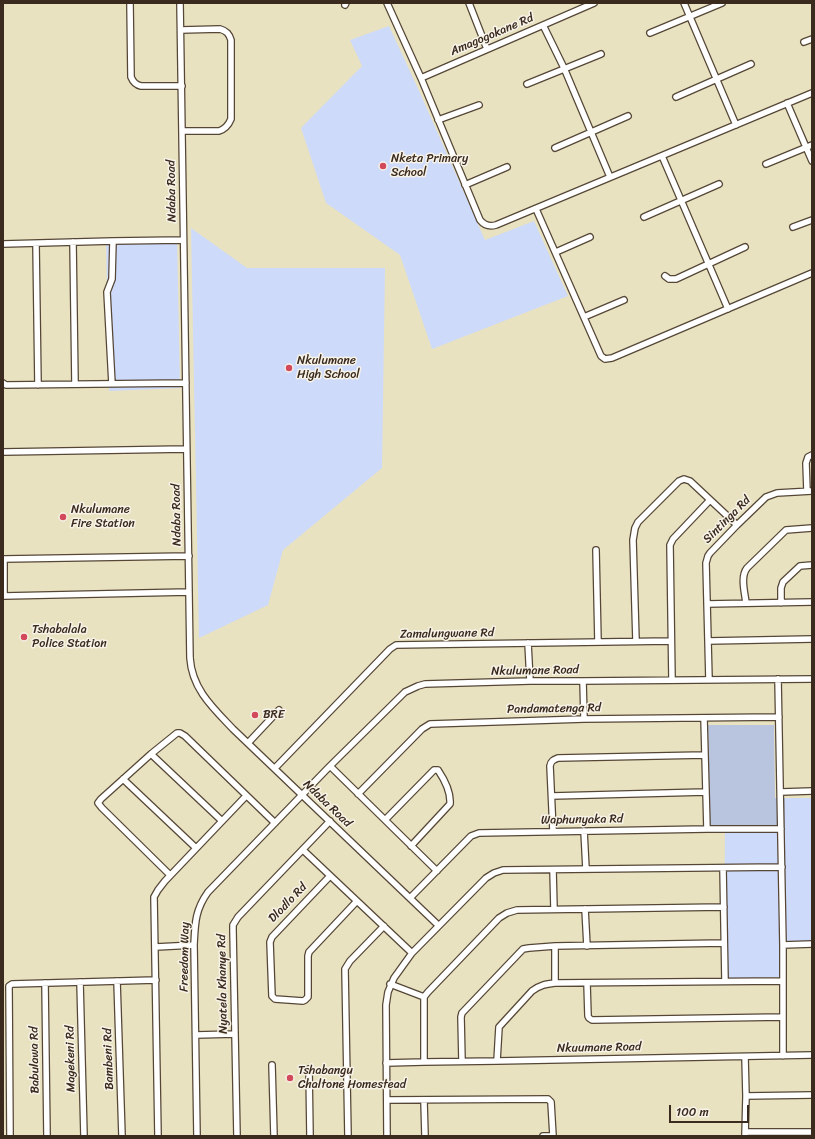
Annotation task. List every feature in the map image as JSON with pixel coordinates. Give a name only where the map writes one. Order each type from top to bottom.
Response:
[{"type":"street","points":[[130,3],[132,80],[141,86],[182,86]]},
{"type":"street","name":"Ndaba Road","points":[[180,3],[186,449],[190,658],[192,675],[196,684],[215,710],[438,925]]},
{"type":"street","points":[[387,3],[421,78],[480,220],[487,226],[496,225],[536,209],[812,92]]},
{"type":"street","points":[[469,3],[487,49]]},
{"type":"street","name":"Amagogokane Rd","points":[[421,78],[594,3]]},
{"type":"street","points":[[684,3],[736,125]]},
{"type":"street","points":[[650,33],[722,3]]},
{"type":"street","points":[[543,25],[564,68],[610,178]]},
{"type":"street","points":[[181,30],[220,29],[225,30],[231,40],[230,122],[219,131],[182,131]]},
{"type":"street","points":[[804,42],[812,39]]},
{"type":"street","points":[[527,84],[601,54]]},
{"type":"street","points":[[676,97],[751,64]]},
{"type":"street","points":[[787,103],[812,161]]},
{"type":"street","points":[[438,120],[479,105]]},
{"type":"street","points":[[555,148],[628,116]]},
{"type":"street","points":[[766,164],[812,144]]},
{"type":"street","points":[[662,156],[728,309]]},
{"type":"street","points":[[465,185],[506,166]]},
{"type":"street","points":[[644,217],[719,184]]},
{"type":"street","points":[[536,209],[601,356],[605,359],[812,273]]},
{"type":"street","points":[[793,227],[812,220]]},
{"type":"street","points":[[556,252],[590,237]]},
{"type":"street","points":[[3,244],[113,240],[183,240]]},
{"type":"street","points":[[112,384],[107,292],[112,279],[113,240]]},
{"type":"street","points":[[73,242],[75,384]]},
{"type":"street","points":[[36,244],[38,385]]},
{"type":"street","points":[[665,276],[669,279],[676,279],[744,247]]},
{"type":"street","points":[[584,317],[624,300]]},
{"type":"street","points":[[3,383],[6,385],[38,385],[186,383]]},
{"type":"street","points":[[3,452],[186,449]]},
{"type":"street","points":[[809,491],[806,463],[808,457],[812,455]]},
{"type":"street","points":[[636,641],[633,544],[636,525],[640,520],[684,479],[690,481],[737,525]]},
{"type":"street","name":"Sintinga Rd","points":[[709,680],[706,563],[708,556],[737,525],[762,501],[771,495],[777,493],[809,491]]},
{"type":"street","points":[[672,680],[670,545],[673,539],[710,500]]},
{"type":"street","points":[[746,603],[743,578],[744,571],[786,530],[812,528]]},
{"type":"street","points":[[596,550],[598,642]]},
{"type":"street","points":[[188,556],[4,559],[3,596],[189,592]]},
{"type":"street","points":[[781,603],[781,588],[783,582],[800,566],[812,565]]},
{"type":"street","points":[[707,604],[812,602]]},
{"type":"street","points":[[708,641],[812,639]]},
{"type":"street","name":"Zamalungwane Rd","points":[[275,768],[393,646],[671,641]]},
{"type":"street","points":[[528,643],[530,681]]},
{"type":"street","points":[[778,679],[782,867],[783,1056]]},
{"type":"street","name":"Nkulumane Road","points":[[302,795],[398,698],[411,688],[425,684],[530,681],[812,679]]},
{"type":"street","points":[[583,681],[584,719]]},
{"type":"street","points":[[248,743],[279,710]]},
{"type":"street","name":"Pandamatenga Rd","points":[[358,794],[422,729],[430,724],[584,719],[779,717]]},
{"type":"street","points":[[704,718],[707,829]]},
{"type":"street","points":[[170,875],[99,805],[99,801],[151,754],[175,735],[180,733],[182,734],[275,823]]},
{"type":"street","points":[[151,754],[222,821]]},
{"type":"street","points":[[553,831],[550,766],[552,761],[558,758],[705,755]]},
{"type":"street","points":[[330,766],[437,871]]},
{"type":"street","points":[[385,820],[434,770],[438,770],[447,787],[450,804],[411,846]]},
{"type":"street","points":[[123,779],[196,848]]},
{"type":"street","points":[[781,792],[812,791]]},
{"type":"street","points":[[552,796],[706,792]]},
{"type":"street","name":"Freedom Way","points":[[197,1136],[194,945],[196,918],[208,892],[302,795]]},
{"type":"street","points":[[158,1136],[154,897],[170,875],[246,796]]},
{"type":"street","name":"Nyatela Khanye Rd","points":[[237,1136],[233,925],[238,917],[330,821]]},
{"type":"street","name":"Waphunyaka Rd","points":[[410,898],[471,836],[476,833],[781,829]]},
{"type":"street","points":[[584,831],[586,869]]},
{"type":"street","points":[[303,850],[412,953]]},
{"type":"street","points":[[387,1136],[386,1005],[390,984],[412,953],[486,878],[503,870],[782,867]]},
{"type":"street","points":[[723,868],[725,981]]},
{"type":"street","points":[[553,870],[554,909]]},
{"type":"street","name":"Dlodlo Rd","points":[[330,876],[272,937],[270,942],[273,998],[303,1001],[307,999],[309,952],[357,901]]},
{"type":"street","points":[[424,1062],[424,997],[502,915],[517,910],[724,907]]},
{"type":"street","points":[[585,909],[587,946]]},
{"type":"street","points":[[348,1136],[346,969],[350,961],[384,926]]},
{"type":"street","points":[[462,1061],[461,1017],[464,1011],[523,949],[555,946],[724,943]]},
{"type":"street","points":[[783,945],[812,944]]},
{"type":"street","points":[[156,948],[194,945]]},
{"type":"street","points":[[555,946],[555,982]]},
{"type":"street","points":[[10,1136],[8,987],[12,984],[156,980]]},
{"type":"street","name":"Bambeni Rd","points":[[118,981],[122,1136]]},
{"type":"street","points":[[497,1061],[499,1029],[501,1024],[538,986],[555,982],[783,981]]},
{"type":"street","name":"Magekeni Rd","points":[[80,982],[84,1136]]},
{"type":"street","name":"Babulawa Rd","points":[[45,983],[47,1136]]},
{"type":"street","points":[[587,983],[588,1016],[592,1020],[783,1017]]},
{"type":"street","points":[[390,984],[424,997]]},
{"type":"street","points":[[196,1035],[235,1034]]},
{"type":"street","name":"Nkuumane Road","points":[[386,1063],[812,1055]]},
{"type":"street","points":[[745,1057],[745,1134],[812,1132]]},
{"type":"street","points":[[272,1066],[274,1136]]},
{"type":"street","points":[[309,1069],[310,1136]]},
{"type":"street","points":[[746,1096],[812,1095]]},
{"type":"street","points":[[387,1100],[548,1099],[551,1102],[553,1136],[543,1136]]},
{"type":"street","points":[[424,1100],[425,1136]]},
{"type":"shaded area","name":"Nketa Primary School","points":[[389,26],[485,240],[534,221],[568,296],[432,349],[400,255],[326,203],[301,128],[362,66],[350,40]]},
{"type":"shaded area","name":"Nkulumane High School","points":[[191,228],[247,268],[385,268],[382,468],[283,550],[268,605],[199,638]]},
{"type":"shaded area","points":[[177,237],[180,388],[109,391],[106,240]]},
{"type":"shaded area","points":[[708,725],[774,725],[775,798],[785,798],[785,827],[710,826]]},
{"type":"shaded area","points":[[785,798],[812,798],[812,941],[780,942],[780,977],[724,979],[725,826],[785,827]]},
{"type":"place","name":"Nketa Primary School","points":[[383,166]]},
{"type":"place","name":"Nkulumane High School","points":[[289,368]]},
{"type":"place","name":"Nkulumane Fire Station","points":[[63,517]]},
{"type":"place","name":"Tshabalala Police Station","points":[[24,637]]},
{"type":"place","name":"BRE","points":[[255,715]]},
{"type":"place","name":"Tshabangu Chaltone Homestead","points":[[290,1078]]}]
